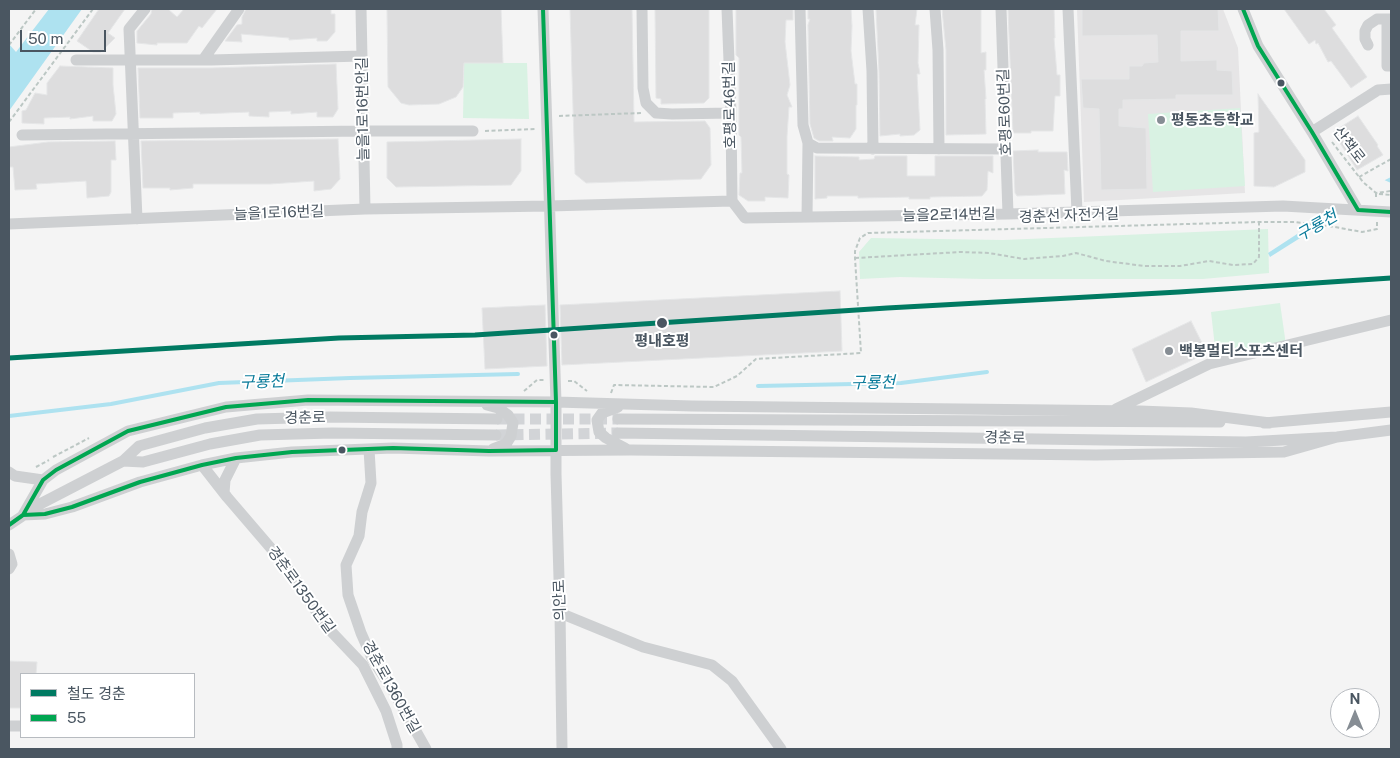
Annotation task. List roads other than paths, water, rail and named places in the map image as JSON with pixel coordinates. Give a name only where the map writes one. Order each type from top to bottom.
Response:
[{"type":"street","points":[[137,219],[129,28],[145,9]]},
{"type":"street","points":[[203,60],[239,9]]},
{"type":"street","name":"늘을1로16번안길","points":[[362,9],[365,209]]},
{"type":"street","name":"의안로","points":[[543,9],[556,402],[562,749]]},
{"type":"street","points":[[642,9],[643,88],[646,103],[656,113],[731,113]]},
{"type":"street","name":"호평로46번길","points":[[727,9],[732,201]]},
{"type":"street","points":[[800,9],[803,125],[808,143],[807,217]]},
{"type":"street","points":[[868,9],[872,72],[872,148]]},
{"type":"street","points":[[935,9],[938,50],[939,149]]},
{"type":"street","name":"호평로60번길","points":[[1001,9],[1008,214]]},
{"type":"street","points":[[1068,9],[1077,212]]},
{"type":"street","points":[[1243,9],[1258,46],[1316,129],[1347,192],[1360,210]]},
{"type":"street","points":[[1368,45],[1365,39],[1365,31],[1368,25],[1377,19],[1389,19],[1387,66],[1391,66]]},
{"type":"street","points":[[76,60],[203,60],[362,56]]},
{"type":"street","points":[[1316,129],[1378,90],[1391,90]]},
{"type":"street","points":[[22,135],[473,131]]},
{"type":"street","points":[[808,143],[817,148],[1006,149]]},
{"type":"street","points":[[549,206],[732,201]]},
{"type":"street","name":"늘을2로14번길","points":[[732,201],[745,218],[1008,214],[1283,206],[1360,210],[1377,207],[1391,212]]},
{"type":"street","name":"늘을1로16번길","points":[[9,224],[365,209],[549,206]]},
{"type":"street","points":[[1114,411],[1209,364],[1391,320]]},
{"type":"street","points":[[23,515],[42,480],[56,470],[128,431],[226,407],[308,400],[1191,412],[1270,423]]},
{"type":"street","points":[[474,402],[498,408],[513,423],[511,436],[506,444],[490,451]]},
{"type":"street","points":[[630,404],[602,412],[597,420],[599,432],[616,444],[631,450]]},
{"type":"street","name":"경춘로","points":[[618,419],[1270,423],[1391,412]]},
{"type":"street","name":"경춘로","points":[[9,525],[42,502],[123,461],[139,446],[204,428],[257,419],[329,417],[497,420]]},
{"type":"street","name":"경춘로","points":[[618,433],[1246,442],[1337,437],[1391,430]]},
{"type":"street","name":"경춘로","points":[[123,461],[143,462],[210,444],[260,435],[332,433],[496,434]]},
{"type":"street","points":[[23,515],[45,514],[72,507],[140,482],[202,465],[236,458],[292,452],[393,448],[490,451],[631,450],[1096,455],[1284,452],[1337,437]]},
{"type":"street","name":"경춘로1360번길","points":[[369,449],[371,483],[362,512],[359,536],[346,565],[348,595],[361,633],[368,662],[395,694],[426,749]]},
{"type":"street","points":[[224,493],[225,480],[236,458]]},
{"type":"street","name":"경춘로1350번길","points":[[202,465],[287,566],[326,626],[368,662],[386,711],[397,749]]},
{"type":"street","points":[[9,472],[16,476],[42,480]]},
{"type":"street","points":[[9,554],[12,564],[9,569]]},
{"type":"street","points":[[560,613],[642,647],[712,665],[732,681],[781,749]]},
{"type":"water","points":[[49,9],[82,9],[9,111],[9,44],[16,52]]},
{"type":"water","points":[[1391,177],[1391,188],[1324,223],[1270,257],[1268,253],[1373,186]]},
{"type":"waterway","name":"구룡천","points":[[758,386],[901,383],[987,372]]},
{"type":"waterway","name":"구룡천","points":[[9,416],[111,404],[219,383],[518,374]]},
{"type":"tunnel","points":[[497,419],[618,419]]},
{"type":"tunnel","points":[[496,435],[618,433]]},
{"type":"rail line","name":"경춘","points":[[9,358],[339,338],[475,335],[1391,278]]},
{"type":"place","name":"평동초등학교","points":[[1161,120]]},
{"type":"place","name":"평내호평","points":[[662,323]]},
{"type":"place","name":"백봉멀티스포츠센터","points":[[1169,351]]}]
